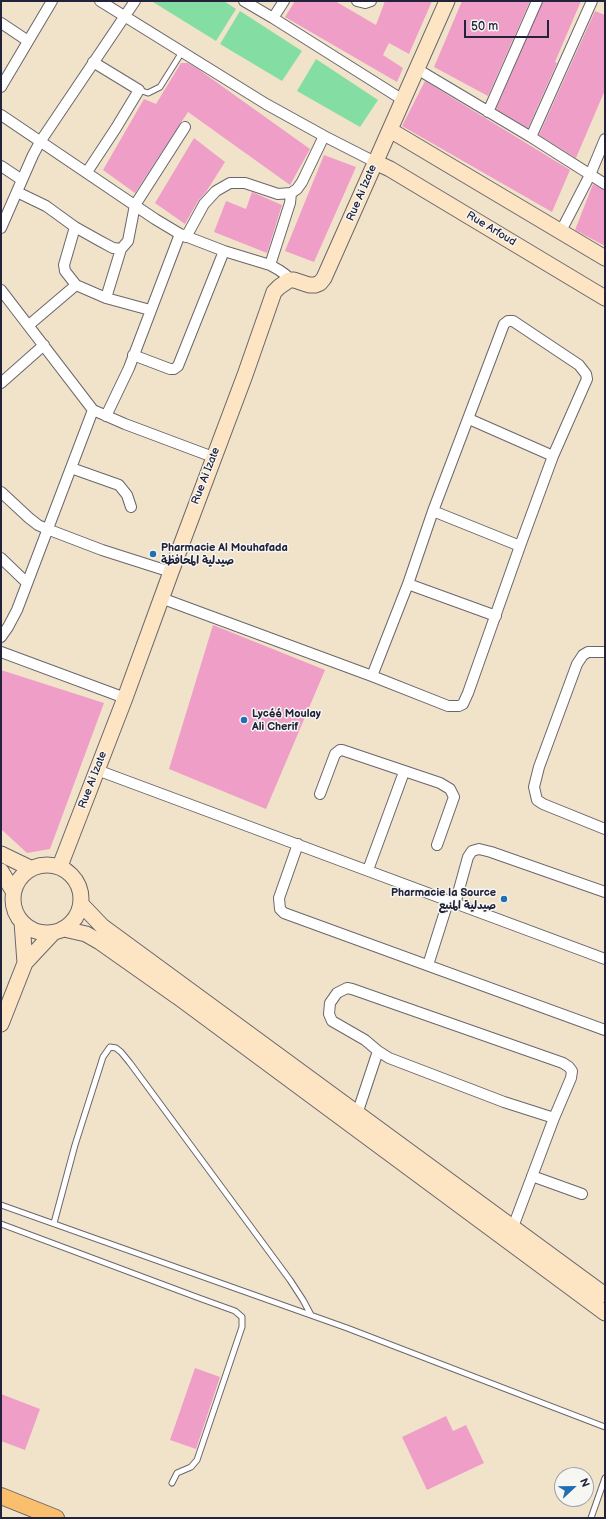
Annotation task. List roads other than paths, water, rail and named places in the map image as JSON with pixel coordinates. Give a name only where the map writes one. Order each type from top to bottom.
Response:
[{"type":"main road","points":[[1,1496],[56,1518]]},
{"type":"street","points":[[1,87],[52,1]]},
{"type":"street","points":[[100,1],[266,104],[375,162]]},
{"type":"street","points":[[1,228],[4,213],[17,192],[40,142],[135,1]]},
{"type":"street","points":[[244,1],[403,100]]},
{"type":"street","points":[[273,18],[284,1]]},
{"type":"street","points":[[358,1],[365,3],[371,1]]},
{"type":"street","name":"Rue Ai Izate","points":[[60,866],[125,698],[170,572],[245,375],[274,292],[278,287],[289,280],[315,285],[320,283],[324,278],[447,1]]},
{"type":"street","points":[[488,112],[537,1]]},
{"type":"street","points":[[531,137],[592,1]]},
{"type":"street","points":[[1,23],[28,41]]},
{"type":"street","points":[[87,172],[139,90],[93,62]]},
{"type":"street","points":[[417,69],[531,137],[605,184]]},
{"type":"street","points":[[1,115],[135,205],[183,235],[224,251],[270,265],[286,275],[289,280]]},
{"type":"street","points":[[106,298],[121,248],[128,240],[135,205],[185,127]]},
{"type":"street","points":[[390,130],[605,258]]},
{"type":"street","points":[[106,416],[118,392],[150,310],[183,235],[204,204],[216,191],[230,183],[245,183],[278,194],[291,193],[297,189],[302,182],[324,136]]},
{"type":"street","points":[[561,231],[590,175],[605,139]]},
{"type":"street","name":"Rue Arfoud","points":[[375,162],[397,173],[605,298]]},
{"type":"street","points":[[1,166],[22,180]]},
{"type":"street","points":[[17,192],[46,206],[75,227],[113,248],[121,248]]},
{"type":"street","points":[[270,265],[290,203],[291,193]]},
{"type":"street","points":[[75,227],[66,253],[64,265],[66,271],[76,285],[106,298],[150,310]]},
{"type":"street","points":[[133,356],[170,369],[174,369],[178,366],[224,251]]},
{"type":"street","points":[[29,325],[76,285]]},
{"type":"street","points":[[1,290],[93,410],[213,457]]},
{"type":"street","points":[[161,598],[372,676],[448,706],[459,706],[463,704],[553,456],[587,380],[586,374],[579,365],[513,321],[508,321],[504,324],[433,511],[408,584],[372,676]]},
{"type":"street","points":[[1,383],[44,345]]},
{"type":"street","points":[[1,637],[18,610],[47,529],[93,410]]},
{"type":"street","points":[[469,419],[553,456]]},
{"type":"street","points":[[71,468],[119,485],[127,495],[131,507]]},
{"type":"street","points":[[1,492],[38,525],[102,550],[170,572]]},
{"type":"street","points":[[433,511],[520,546]]},
{"type":"street","points":[[1,558],[27,583]]},
{"type":"street","points":[[408,584],[496,616]]},
{"type":"street","points":[[1,652],[125,698]]},
{"type":"street","points":[[605,652],[588,652],[583,655],[577,664],[539,767],[534,787],[537,800],[542,804],[605,829]]},
{"type":"street","points":[[320,794],[335,754],[340,750],[440,783],[450,789],[453,793],[454,801],[437,845]]},
{"type":"street","points":[[97,770],[605,959]]},
{"type":"street","points":[[368,870],[404,772]]},
{"type":"street","points":[[298,844],[279,898],[280,909],[284,913],[605,1030]]},
{"type":"street","points":[[428,966],[468,857],[472,851],[479,849],[605,892]]},
{"type":"street","points":[[1,854],[30,868]]},
{"type":"street","points":[[24,963],[58,931],[72,923],[78,914],[82,894],[78,882],[70,873],[60,866],[50,864],[30,868],[16,882],[13,891],[13,902],[16,913],[22,922],[31,929],[41,933],[58,931],[86,934],[100,942],[178,997],[605,1313]]},
{"type":"street","points":[[1,870],[13,891]]},
{"type":"street","points":[[81,904],[102,926],[152,961],[357,1114],[605,1295]]},
{"type":"street","points":[[1,1024],[24,963],[22,922]]},
{"type":"street","points":[[513,1227],[572,1074],[571,1069],[566,1065],[352,988],[347,988],[337,993],[330,1003],[329,1010],[332,1021],[365,1040],[378,1051],[396,1062],[504,1102],[554,1118]]},
{"type":"street","points":[[357,1114],[378,1051]]},
{"type":"street","points":[[532,1176],[582,1194]]},
{"type":"lane","points":[[139,90],[148,93],[160,87],[182,52]]},
{"type":"lane","points":[[54,1223],[79,1130],[103,1057],[107,1049],[113,1047],[116,1048],[130,1063],[290,1280],[311,1315]]},
{"type":"lane","points":[[1,1205],[311,1315],[605,1427]]},
{"type":"lane","points":[[1,1224],[235,1311],[242,1317],[242,1327],[197,1460],[195,1464],[177,1473],[172,1483]]},
{"type":"lane","points":[[591,1518],[605,1478]]},
{"type":"place","name":"Pharmacie Al Mouhafada صيدلية المحافظة","points":[[153,554]]},
{"type":"place","name":"Lycéé Moulay Ali Cherif","points":[[244,720]]},
{"type":"place","name":"Pharmacie la Source صيدلية المنبع","points":[[504,899]]}]
